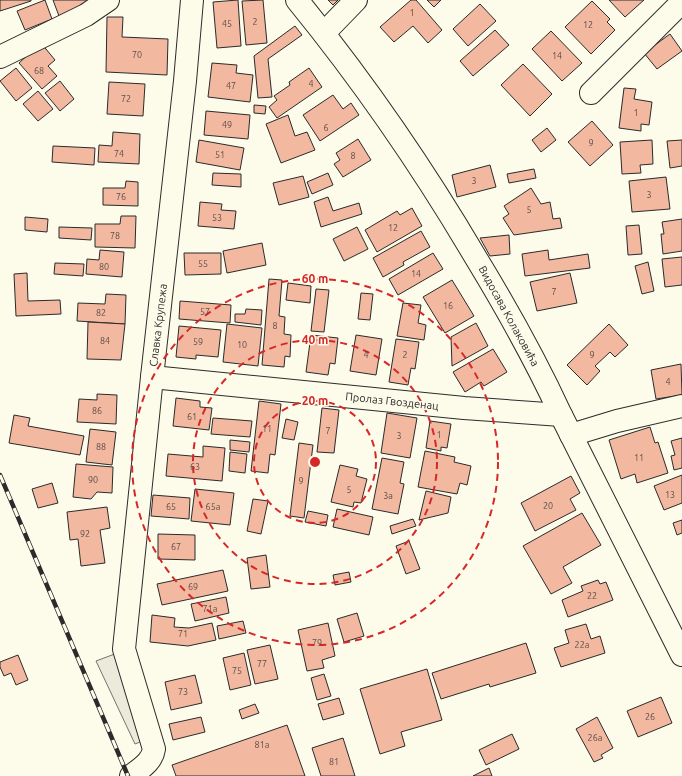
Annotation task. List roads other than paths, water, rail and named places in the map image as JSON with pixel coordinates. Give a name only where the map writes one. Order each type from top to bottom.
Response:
[{"type":"street","points":[[0,56],[86,15],[108,0]]},
{"type":"street","name":"Славка Крупежа","points":[[131,776],[150,760],[154,749],[124,649],[152,377],[177,160],[192,0]]},
{"type":"street","name":"Видосава Колаковића","points":[[297,0],[365,88],[443,202],[509,314],[546,383],[682,655]]},
{"type":"street","points":[[324,33],[356,0]]},
{"type":"street","points":[[591,93],[682,2]]},
{"type":"street","name":"Пролаз Гвозденац","points":[[152,377],[464,408],[561,415]]},
{"type":"street","points":[[571,435],[623,420],[682,406]]},
{"type":"railway","points":[[0,475],[128,776]]}]
